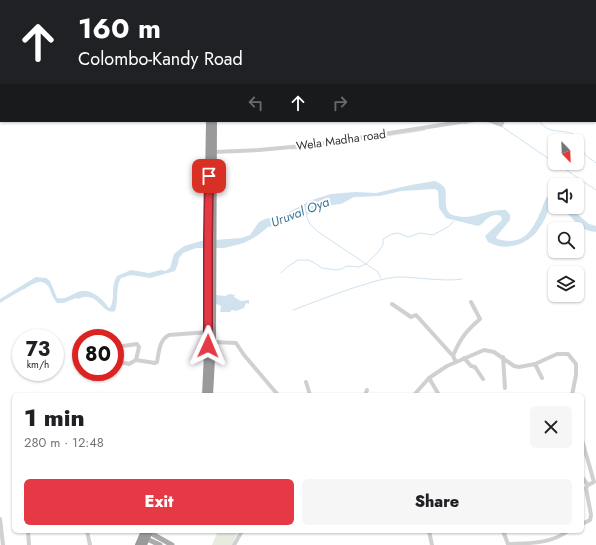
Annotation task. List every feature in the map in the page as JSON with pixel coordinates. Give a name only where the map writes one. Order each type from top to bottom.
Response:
[{"type":"highway","points":[[209,122],[212,176]]},
{"type":"highway","points":[[205,393],[210,332],[210,237],[214,122]]},
{"type":"highway","points":[[210,332],[213,342],[210,393]]},
{"type":"highway","points":[[138,545],[147,534]]},
{"type":"highway","points":[[144,545],[147,534]]},
{"type":"main road","points":[[147,534],[160,545]]},
{"type":"main road","points":[[147,534],[172,545]]},
{"type":"street","name":"Wela Madha road","points":[[214,152],[313,145],[461,122]]},
{"type":"street","points":[[494,122],[501,125],[502,122]]},
{"type":"street","points":[[453,356],[460,339],[468,329],[480,319],[471,302]]},
{"type":"street","points":[[392,304],[411,317],[416,315],[453,356],[456,362]]},
{"type":"street","points":[[124,363],[129,364],[136,360],[157,362],[160,343],[164,337],[169,334],[210,332]]},
{"type":"street","points":[[213,342],[236,343],[244,355],[276,393]]},
{"type":"street","points":[[124,346],[137,344],[140,347],[136,360]]},
{"type":"street","points":[[416,393],[429,378],[447,366],[484,350],[494,352],[514,366],[519,367],[535,364],[557,354],[568,354],[576,364],[576,375],[572,393]]},
{"type":"street","points":[[503,357],[505,388]]},
{"type":"street","points":[[464,358],[471,366],[475,368],[483,379]]},
{"type":"street","points":[[535,364],[542,378]]},
{"type":"street","points":[[429,378],[438,393]]},
{"type":"street","points":[[306,382],[309,393]]},
{"type":"street","points":[[584,446],[595,482],[588,485]]},
{"type":"street","points":[[584,480],[588,485]]},
{"type":"street","points":[[584,523],[590,520],[594,515],[587,494],[586,488],[588,485]]},
{"type":"street","points":[[0,519],[4,545]]},
{"type":"street","points":[[28,533],[29,545]]},
{"type":"street","points":[[87,533],[90,545]]},
{"type":"street","points":[[234,545],[241,533]]},
{"type":"street","points":[[429,533],[432,545]]},
{"type":"street","points":[[504,533],[508,544],[547,543],[565,533]]},
{"type":"shaded area","points":[[217,533],[237,533],[232,545],[212,545]]},
{"type":"water","points":[[435,181],[443,186],[446,191],[447,210],[450,214],[457,216],[467,217],[506,210],[510,215],[510,220],[496,237],[497,239],[506,241],[520,239],[530,231],[534,226],[544,202],[548,197],[548,211],[538,230],[528,240],[508,247],[495,245],[488,242],[485,236],[502,220],[501,216],[491,216],[478,226],[446,218],[439,208],[438,191],[435,189],[401,191],[380,196],[354,197],[341,204],[320,208],[303,217],[281,225],[268,227],[257,236],[244,243],[224,248],[196,248],[183,253],[179,258],[175,271],[150,278],[131,275],[121,278],[118,286],[115,311],[110,312],[90,297],[76,298],[63,303],[57,303],[48,286],[42,282],[31,285],[0,303],[0,299],[36,277],[46,278],[50,281],[57,298],[65,298],[78,292],[87,291],[99,297],[110,308],[113,300],[114,284],[117,276],[131,270],[149,273],[161,270],[165,271],[170,268],[174,254],[184,246],[201,241],[241,238],[250,235],[259,222],[283,215],[312,200],[331,194],[355,192],[376,193]]},
{"type":"water","points":[[566,214],[577,214],[589,224],[596,226],[596,232],[584,229],[584,222],[575,222]]},
{"type":"water","points":[[235,294],[234,297],[241,301],[249,300],[249,304],[246,303],[244,308],[236,311],[232,310],[230,312],[220,312],[221,306],[215,303],[216,295],[225,296]]},
{"type":"waterway","points":[[464,124],[473,122]]},
{"type":"waterway","name":"Uruval Oya","points":[[540,122],[548,129],[567,132],[576,136],[585,155],[596,163]]},
{"type":"waterway","points":[[501,126],[548,158]]},
{"type":"waterway","points":[[292,149],[315,147],[425,130]]},
{"type":"waterway","points":[[566,170],[596,190]]},
{"type":"waterway","points":[[306,215],[310,224],[317,231],[378,272],[381,278]]},
{"type":"waterway","points":[[281,273],[298,260],[308,260],[322,268],[336,270],[347,266],[359,267],[366,264],[383,245],[383,239],[392,234],[398,233],[408,237],[420,233],[433,235],[448,227],[454,221]]},
{"type":"waterway","points":[[293,310],[332,295],[387,278],[462,279]]},
{"type":"route","points":[[208,346],[209,176]]}]
